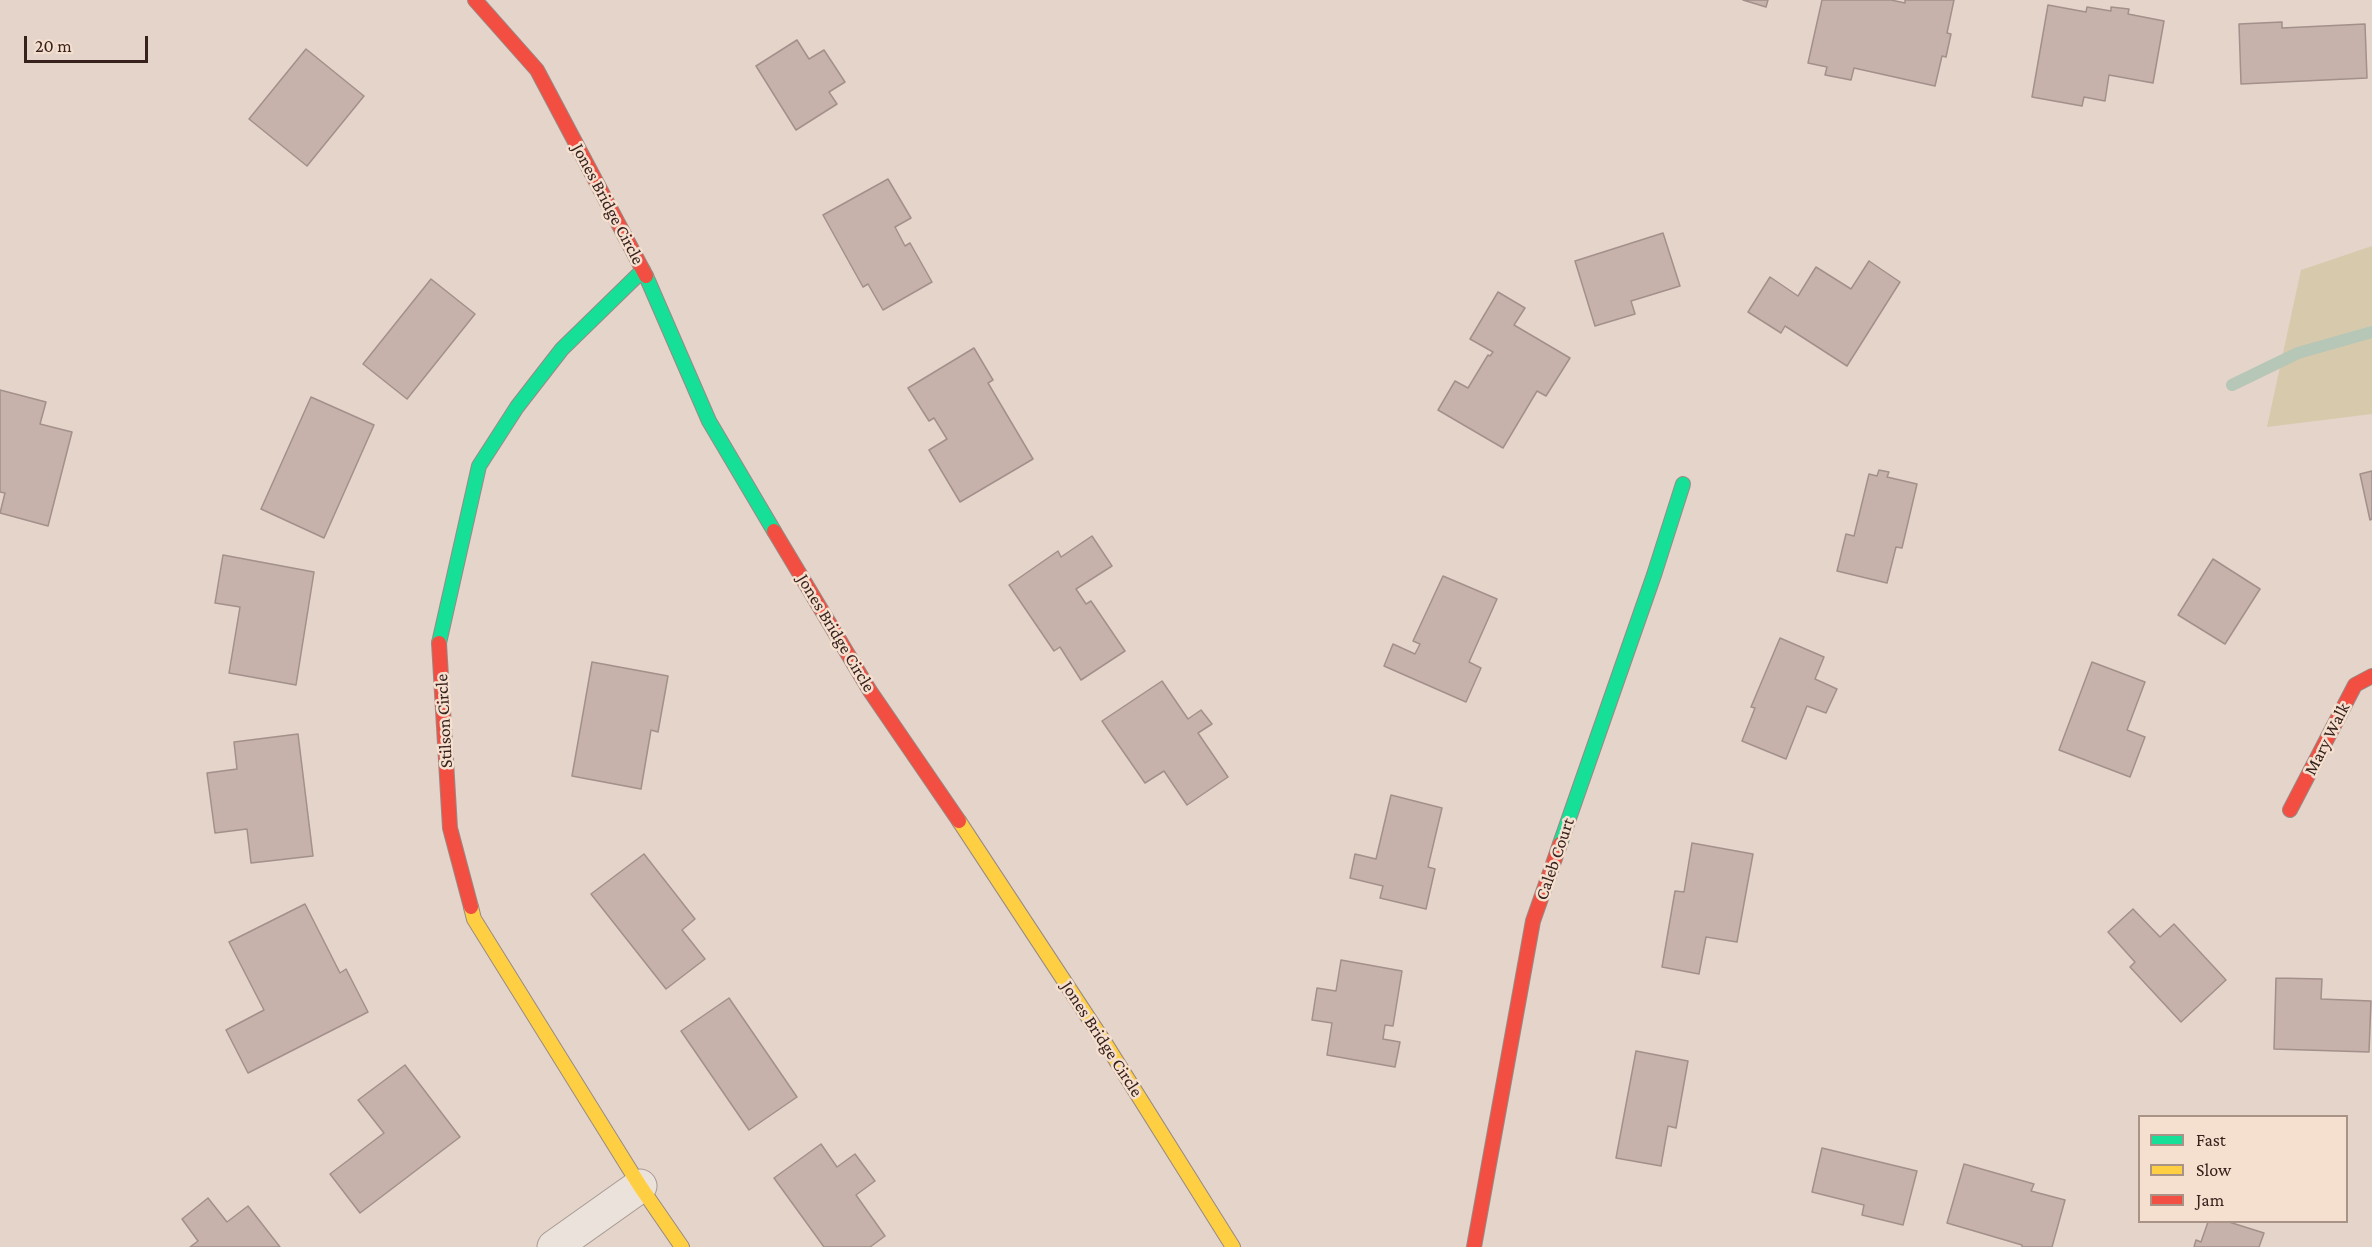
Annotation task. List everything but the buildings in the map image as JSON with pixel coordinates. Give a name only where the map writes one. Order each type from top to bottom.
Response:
[{"type":"street","name":"Jones Bridge Circle","points":[[475,0],[537,70],[643,270],[709,421],[870,691],[1006,891],[1107,1046],[1233,1247]]},
{"type":"street","name":"Stilson Circle","points":[[643,270],[562,349],[517,408],[479,466],[439,645],[450,828],[474,919],[640,1186],[682,1247]]},
{"type":"street","name":"Caleb Court","points":[[1474,1247],[1533,921],[1654,575],[1683,484]]},
{"type":"street","name":"Mary Walk","points":[[2290,810],[2355,685],[2372,676]]},
{"type":"street","points":[[554,1247],[640,1186]]},
{"type":"shaded area","points":[[2372,246],[2372,414],[2267,427],[2301,270]]},
{"type":"waterway","points":[[2232,385],[2298,353],[2372,332]]},
{"type":"traffic: fast","points":[[439,643],[479,466],[517,407],[562,349],[643,270]]},
{"type":"traffic: fast","points":[[646,276],[709,421],[774,531]]},
{"type":"traffic: fast","points":[[1560,844],[1654,575],[1683,484]]},
{"type":"traffic: slow","points":[[959,821],[1107,1046],[1233,1247]]},
{"type":"traffic: slow","points":[[471,907],[474,919],[640,1186],[682,1247]]},
{"type":"traffic: jam","points":[[475,0],[537,70],[646,276]]},
{"type":"traffic: jam","points":[[774,531],[870,691],[959,821]]},
{"type":"traffic: jam","points":[[439,643],[450,828],[471,907]]},
{"type":"traffic: jam","points":[[2290,810],[2355,685],[2372,676]]},
{"type":"traffic: jam","points":[[1474,1247],[1533,921],[1560,844]]}]
